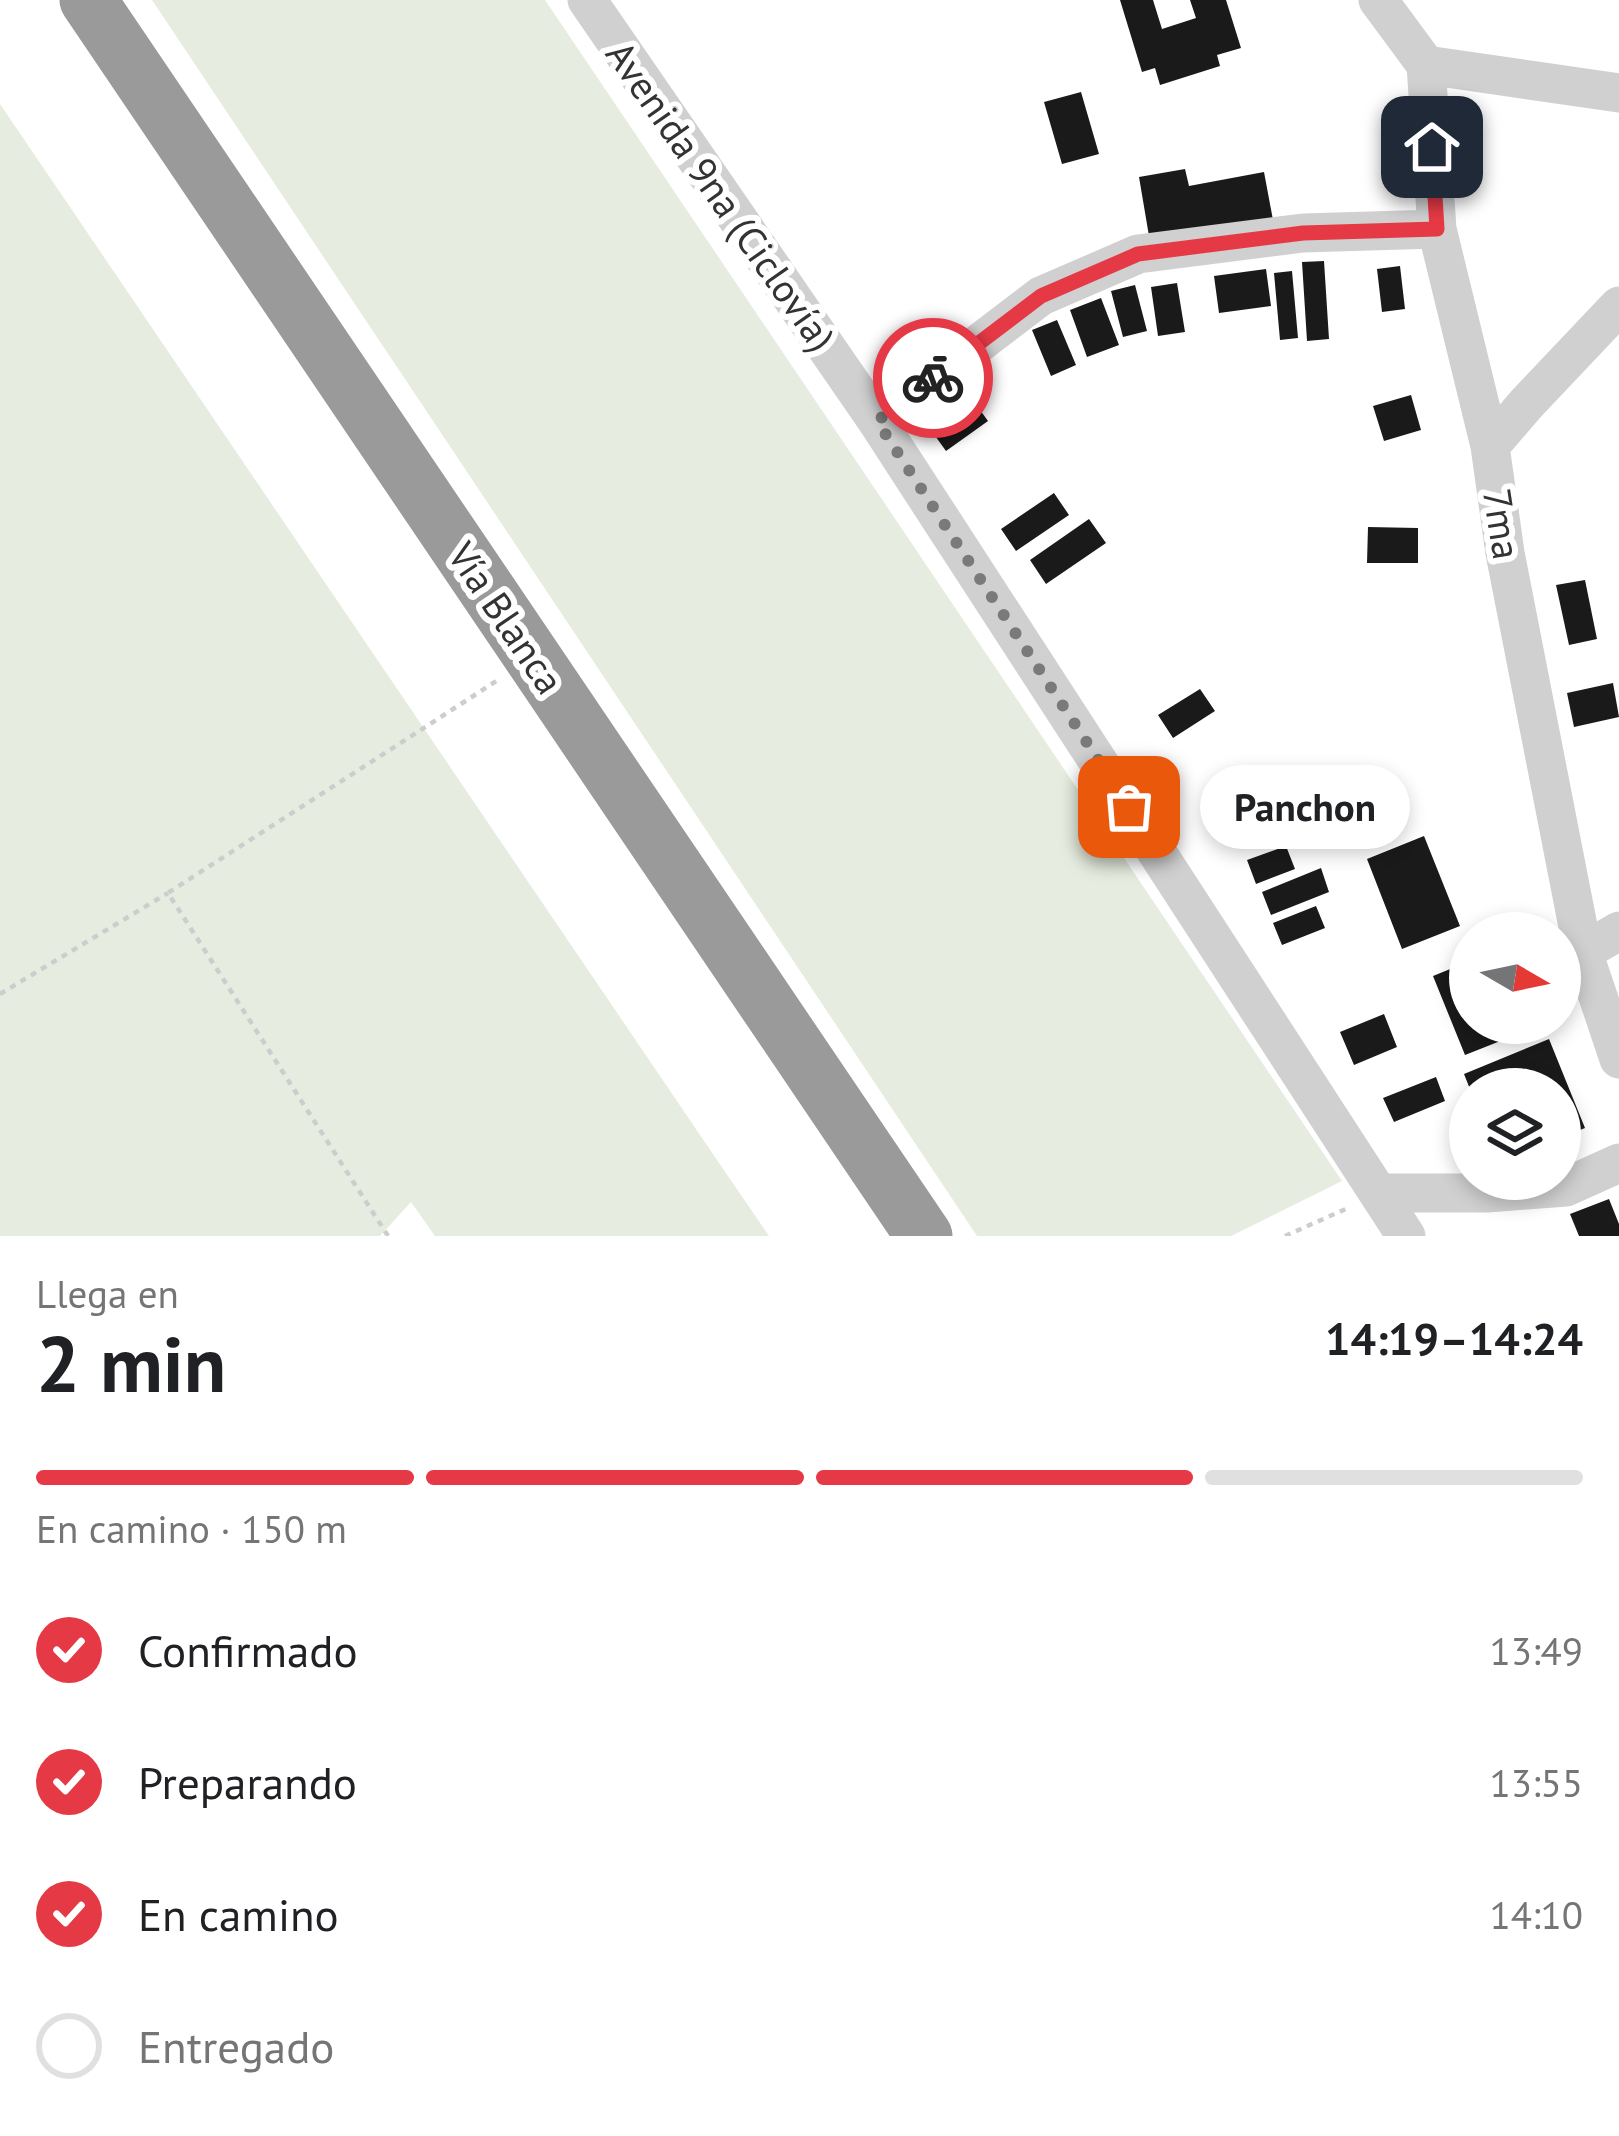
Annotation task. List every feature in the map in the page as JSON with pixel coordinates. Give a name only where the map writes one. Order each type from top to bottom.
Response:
[{"type":"highway","name":"Vía Blanca","points":[[88,0],[924,1236]]},
{"type":"street","name":"Avenida 9na (Ciclovía)","points":[[586,0],[877,421],[1406,1236]]},
{"type":"street","points":[[1378,0],[1426,65],[1619,93]]},
{"type":"street","name":"7ma","points":[[1426,65],[1437,229],[1490,446],[1505,553],[1583,952],[1619,1059]]},
{"type":"street","points":[[877,421],[1041,296],[1138,254],[1303,233],[1437,229]]},
{"type":"street","points":[[1490,446],[1619,306]]},
{"type":"street","points":[[1583,952],[1619,931]]},
{"type":"street","points":[[1381,1193],[1566,1187],[1619,1163]]},
{"type":"path","points":[[0,994],[533,658]]},
{"type":"path","points":[[168,892],[388,1236]]},
{"type":"path","points":[[1286,1236],[1381,1193]]},
{"type":"shaded area","points":[[152,0],[545,0],[1342,1181],[1231,1236],[977,1236]]},
{"type":"shaded area","points":[[0,104],[769,1236],[435,1236],[411,1202],[380,1236],[0,1236]]},
{"type":"building","points":[[1120,0],[1153,0],[1162,29],[1196,18],[1190,0],[1226,0],[1241,48],[1217,55],[1220,66],[1160,85],[1155,68],[1142,72]]},
{"type":"building","points":[[1081,92],[1099,154],[1062,164],[1044,102]]},
{"type":"building","points":[[1185,169],[1189,186],[1264,172],[1273,220],[1150,242],[1139,177]]},
{"type":"building","points":[[1324,261],[1329,339],[1307,341],[1302,262]]},
{"type":"building","points":[[1400,266],[1405,309],[1382,312],[1377,269]]},
{"type":"building","points":[[1266,269],[1271,306],[1219,313],[1214,276]]},
{"type":"building","points":[[1292,271],[1298,338],[1280,340],[1274,273]]},
{"type":"building","points":[[1177,283],[1185,332],[1158,336],[1151,287]]},
{"type":"building","points":[[1135,285],[1147,331],[1123,337],[1111,291]]},
{"type":"building","points":[[1101,298],[1119,345],[1087,357],[1070,310]]},
{"type":"building","points":[[1057,320],[1076,365],[1051,376],[1032,330]]},
{"type":"building","points":[[1411,395],[1421,430],[1384,441],[1373,406]]},
{"type":"building","points":[[970,396],[988,421],[946,451],[928,426]]},
{"type":"building","points":[[1054,493],[1069,515],[1016,551],[1001,529]]},
{"type":"building","points":[[1089,519],[1106,543],[1046,584],[1030,560]]},
{"type":"building","points":[[1368,527],[1418,528],[1418,563],[1367,563]]},
{"type":"building","points":[[1585,580],[1597,639],[1569,645],[1556,585]]},
{"type":"building","points":[[1613,683],[1619,717],[1574,727],[1567,693]]},
{"type":"building","points":[[1200,689],[1215,711],[1173,738],[1158,715]]},
{"type":"building","points":[[1424,836],[1454,912],[1449,912],[1449,930],[1402,949],[1367,859]]},
{"type":"building","points":[[1286,846],[1295,869],[1256,884],[1247,860]]},
{"type":"building","points":[[1321,868],[1329,892],[1271,915],[1262,892]]},
{"type":"building","points":[[1316,906],[1325,928],[1282,945],[1273,923]]},
{"type":"building","points":[[1449,970],[1449,1016],[1433,976]]},
{"type":"building","points":[[1384,1014],[1397,1047],[1354,1065],[1340,1032]]},
{"type":"building","points":[[1461,1044],[1493,1044],[1465,1055]]},
{"type":"building","points":[[1537,1044],[1551,1044],[1561,1068],[1479,1068]]},
{"type":"building","points":[[1436,1077],[1445,1101],[1394,1122],[1383,1098]]},
{"type":"building","points":[[1609,1199],[1619,1236],[1579,1236],[1570,1214]]},
{"type":"way so far","points":[[933,378],[877,421],[1129,807]]},
{"type":"place","name":"Panchon","points":[[1129,807]]},
{"type":"route","points":[[933,378],[1041,296],[1138,254],[1303,233],[1437,229],[1432,147]]}]
